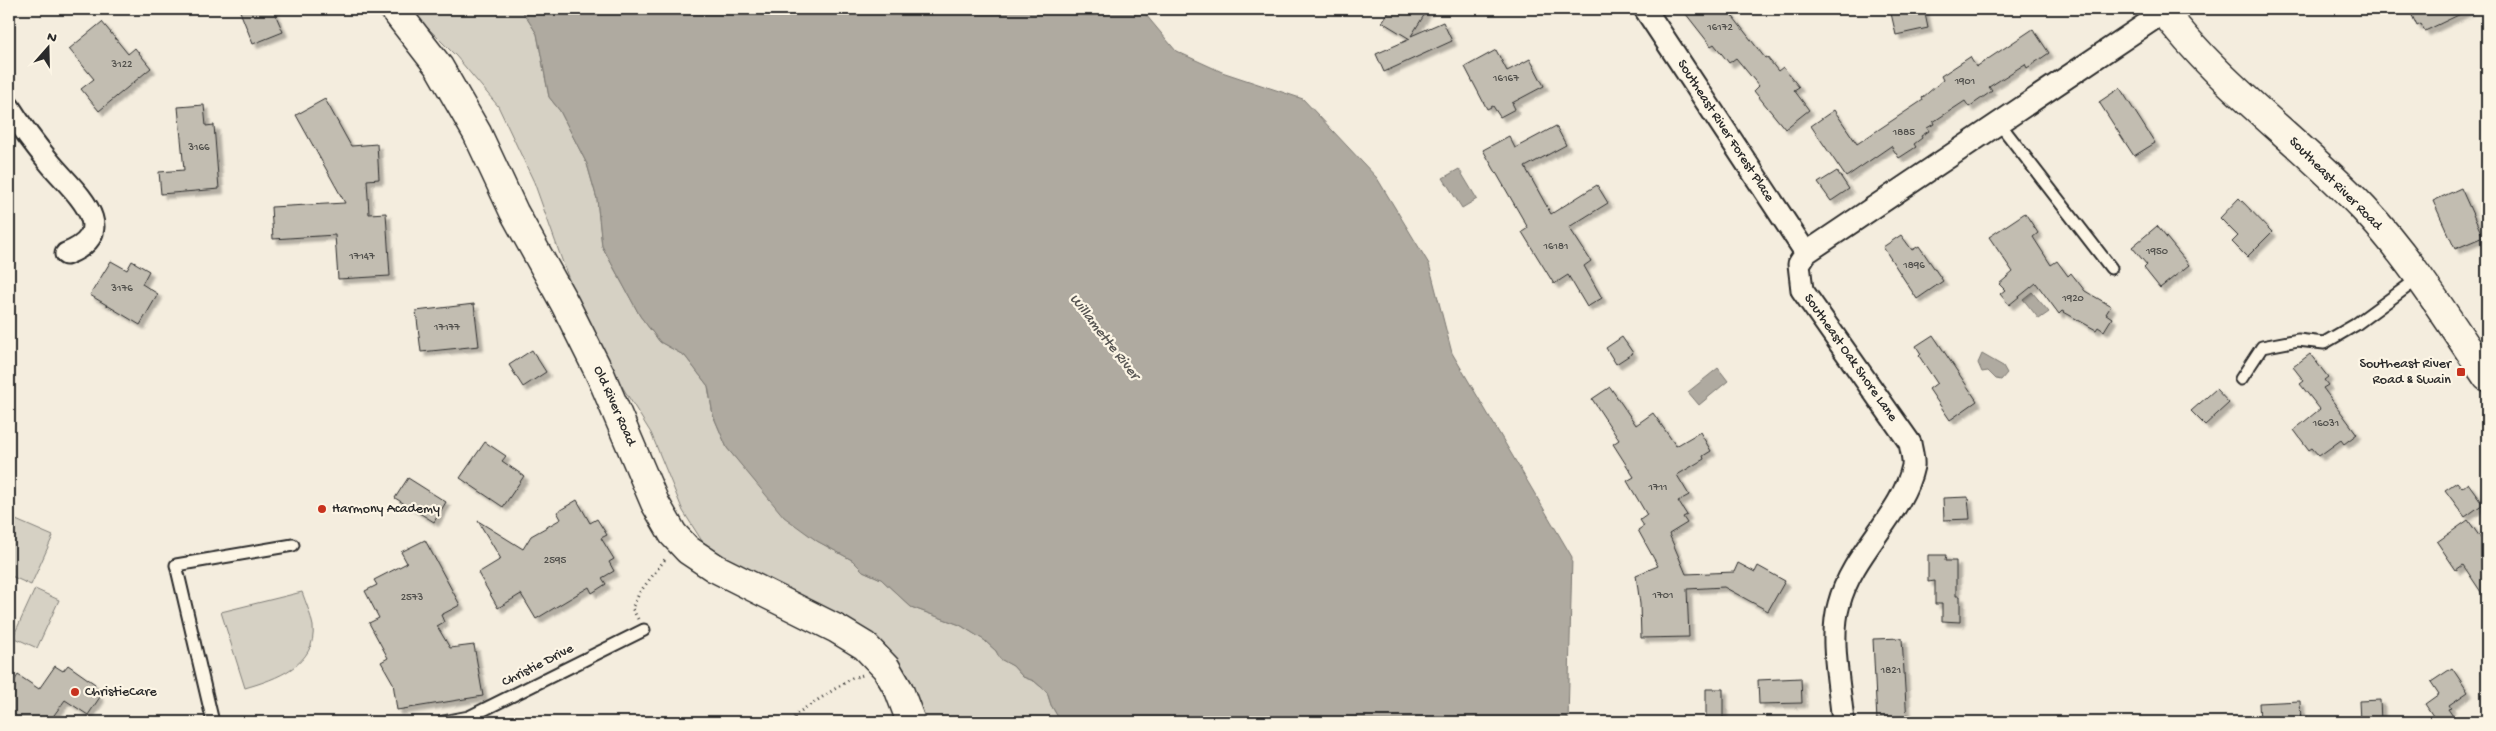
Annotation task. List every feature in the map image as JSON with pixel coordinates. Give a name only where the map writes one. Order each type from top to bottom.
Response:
[{"type":"street","name":"Old River Road","points":[[394,9],[439,67],[477,133],[514,212],[565,304],[601,376],[655,503],[672,534],[714,568],[844,632],[865,646],[886,668],[899,690],[911,722]]},
{"type":"street","name":"Southeast River Forest Place","points":[[1644,9],[1806,253]]},
{"type":"street","points":[[1806,253],[2163,10]]},
{"type":"street","name":"Southeast River Road","points":[[2163,10],[2232,86],[2365,210],[2391,240],[2419,278],[2487,377]]},
{"type":"street","points":[[9,107],[28,136],[91,211],[93,225],[88,239],[78,249],[66,254]]},
{"type":"street","name":"Southeast Oak Shore Lane","points":[[1806,253],[1799,264],[1802,290],[1910,443],[1913,464],[1898,501],[1863,551],[1838,604],[1835,632],[1843,722]]},
{"type":"lane","points":[[1999,123],[2112,268]]},
{"type":"lane","points":[[2241,379],[2262,348],[2298,340],[2324,343],[2355,325],[2419,278]]},
{"type":"lane","points":[[213,722],[176,565],[293,545]]},
{"type":"lane","name":"Christie Drive","points":[[444,722],[470,717],[644,630]]},
{"type":"path","points":[[644,630],[632,608],[640,592],[659,564],[682,543]]},
{"type":"path","points":[[792,722],[796,714],[852,678]]},
{"type":"shaded area","points":[[409,9],[521,9],[537,34],[549,97],[560,111],[587,164],[597,199],[602,246],[640,316],[660,342],[685,356],[708,386],[713,415],[727,448],[767,495],[802,529],[817,541],[852,560],[863,571],[881,579],[911,607],[960,625],[984,640],[996,651],[1001,659],[1013,666],[1023,677],[1034,681],[1047,692],[1051,705],[1061,722],[921,722],[905,682],[702,541],[683,511],[651,433],[605,359],[572,288],[534,182],[498,106],[456,56]]},
{"type":"shaded area","points":[[9,517],[53,536],[31,585],[9,575]]},
{"type":"shaded area","points":[[35,589],[59,600],[37,648],[13,637]]},
{"type":"shaded area","points":[[302,592],[313,626],[312,639],[308,651],[292,668],[281,675],[245,688],[221,612]]},
{"type":"water","name":"Willamette River","points":[[521,9],[1141,9],[1176,51],[1222,72],[1303,99],[1377,178],[1429,264],[1452,353],[1572,557],[1568,722],[1061,722],[1051,705],[1047,692],[1034,681],[1023,677],[1013,666],[1000,659],[996,651],[984,640],[960,625],[911,607],[881,579],[863,571],[852,560],[817,541],[784,517],[727,448],[713,415],[708,386],[685,356],[660,342],[640,316],[602,246],[597,199],[587,164],[560,111],[549,97],[537,34]]},
{"type":"water","points":[[1459,169],[1477,199],[1462,208],[1443,178]]},
{"type":"water","points":[[2032,292],[2049,312],[2039,319],[2023,299]]},
{"type":"water","points":[[1982,354],[2003,366],[2007,373],[2001,380],[1996,379],[1988,371],[1982,372],[1978,363]]},
{"type":"water","points":[[1718,368],[1728,381],[1699,405],[1688,392]]},
{"type":"building","points":[[239,9],[273,9],[283,32],[253,44]]},
{"type":"building","points":[[1391,9],[1428,9],[1411,36],[1443,22],[1452,41],[1384,72],[1376,54],[1410,39],[1382,22]]},
{"type":"building","points":[[1682,9],[1727,9],[1765,58],[1767,57],[1778,71],[1783,67],[1799,87],[1794,90],[1809,110],[1785,129],[1754,91],[1759,86],[1736,58],[1729,63],[1714,44],[1711,46]]},
{"type":"building","points":[[1890,9],[1924,9],[1928,28],[1896,35]]},
{"type":"building","points":[[2409,9],[2471,9],[2425,31],[2421,24],[2417,26]]},
{"type":"building","points":[[102,22],[128,54],[135,48],[151,68],[99,111],[81,89],[94,79],[69,49]]},
{"type":"building","points":[[2033,29],[2049,53],[2027,68],[2025,64],[1989,87],[1992,91],[1969,107],[1965,101],[1933,122],[1934,124],[1927,128],[1929,131],[1914,144],[1916,147],[1899,158],[1891,146],[1846,177],[1811,126],[1834,110],[1857,144],[1923,100],[1922,98],[1943,80],[1941,76],[1970,57],[1976,67]]},
{"type":"building","points":[[1496,50],[1507,71],[1530,59],[1544,86],[1512,103],[1515,109],[1500,117],[1493,106],[1487,109],[1465,67]]},
{"type":"building","points":[[2120,88],[2155,143],[2134,156],[2099,102]]},
{"type":"building","points":[[325,99],[351,146],[377,144],[379,179],[367,180],[369,214],[386,213],[390,276],[338,279],[335,235],[273,239],[271,207],[345,203],[296,115]]},
{"type":"building","points":[[204,105],[206,126],[214,125],[219,189],[161,194],[159,172],[184,170],[178,107]]},
{"type":"building","points":[[1556,126],[1566,145],[1525,167],[1551,214],[1597,185],[1608,203],[1569,227],[1591,261],[1584,266],[1602,298],[1587,307],[1568,275],[1554,284],[1522,232],[1528,228],[1483,150],[1509,136],[1515,148]]},
{"type":"building","points":[[1837,171],[1849,189],[1831,201],[1818,183]]},
{"type":"building","points":[[2461,188],[2483,237],[2455,249],[2433,201]]},
{"type":"building","points":[[2239,198],[2272,232],[2247,257],[2232,242],[2238,236],[2220,218]]},
{"type":"building","points":[[2025,213],[2038,233],[2033,237],[2051,265],[2057,261],[2068,276],[2071,273],[2085,291],[2111,306],[2106,314],[2112,318],[2104,331],[2098,327],[2096,330],[2062,311],[2059,314],[2036,283],[2009,305],[2000,294],[2005,290],[1999,284],[2013,272],[1989,237]]},
{"type":"building","points":[[2157,226],[2189,265],[2160,288],[2144,268],[2147,265],[2132,247]]},
{"type":"building","points":[[1901,235],[1912,250],[1919,246],[1943,281],[1917,299],[1883,247]]},
{"type":"building","points":[[111,261],[127,270],[132,261],[149,271],[142,284],[158,294],[140,325],[90,295]]},
{"type":"building","points":[[474,304],[479,346],[421,352],[416,311]]},
{"type":"building","points":[[1933,335],[1977,401],[1950,420],[1929,389],[1937,383],[1919,356],[1921,354],[1916,346]]},
{"type":"building","points":[[1622,337],[1633,353],[1616,364],[1606,348]]},
{"type":"building","points":[[532,350],[546,372],[523,387],[509,365]]},
{"type":"building","points":[[2310,354],[2328,377],[2324,380],[2328,385],[2323,388],[2357,434],[2344,444],[2341,440],[2319,456],[2312,448],[2309,450],[2294,430],[2320,409],[2300,384],[2304,381],[2293,367]]},
{"type":"building","points":[[1610,387],[1636,425],[1653,413],[1676,446],[1700,432],[1711,451],[1703,456],[1704,459],[1677,475],[1689,495],[1678,501],[1687,515],[1683,517],[1687,523],[1669,534],[1686,574],[1734,572],[1738,563],[1755,572],[1758,566],[1785,581],[1768,611],[1724,587],[1687,589],[1689,637],[1641,638],[1640,604],[1636,575],[1658,566],[1638,530],[1644,526],[1640,520],[1647,515],[1627,481],[1634,477],[1613,444],[1619,440],[1592,399]]},
{"type":"building","points":[[2216,389],[2229,403],[2205,425],[2191,411]]},
{"type":"building","points":[[485,442],[506,456],[502,461],[524,476],[503,507],[460,478]]},
{"type":"building","points":[[408,478],[446,502],[434,522],[395,498]]},
{"type":"building","points":[[2457,482],[2462,488],[2468,483],[2483,504],[2465,517],[2445,490]]},
{"type":"building","points":[[1968,497],[1970,519],[1944,520],[1943,498]]},
{"type":"building","points":[[577,500],[590,523],[597,519],[607,535],[601,538],[614,559],[609,562],[614,571],[602,578],[606,584],[592,593],[589,587],[536,619],[521,594],[498,608],[478,573],[501,559],[478,521],[523,549],[531,536],[561,519],[557,512]]},
{"type":"building","points":[[2468,520],[2487,547],[2487,601],[2463,565],[2456,570],[2437,542]]},
{"type":"building","points":[[425,540],[460,605],[441,615],[444,622],[437,626],[450,648],[474,645],[483,696],[397,710],[393,683],[381,662],[388,658],[369,623],[379,618],[365,591],[377,585],[374,580],[407,563],[401,552]]},
{"type":"building","points":[[1928,555],[1946,555],[1945,561],[1956,561],[1956,596],[1960,596],[1960,622],[1942,621],[1942,604],[1935,604],[1935,581],[1928,582]]},
{"type":"building","points":[[1902,638],[1907,722],[1877,722],[1873,639]]},
{"type":"building","name":"ChristieCare","points":[[68,665],[95,684],[91,690],[100,697],[88,715],[65,700],[49,722],[9,722],[9,689],[18,675],[39,689],[55,666],[63,671]]},
{"type":"building","points":[[2452,668],[2468,692],[2449,705],[2451,708],[2448,709],[2457,722],[2437,722],[2425,704],[2439,694],[2431,682]]},
{"type":"building","points":[[1801,678],[1802,703],[1759,704],[1758,680]]},
{"type":"building","points":[[1706,689],[1723,689],[1723,722],[1706,722]]},
{"type":"building","points":[[2380,700],[2381,722],[2360,722],[2359,701]]},
{"type":"building","points":[[2300,701],[2301,722],[2260,722],[2259,703]]},
{"type":"place","name":"Southeast River Road & Swain","points":[[2461,372]]},
{"type":"place","name":"Harmony Academy","points":[[322,509]]},
{"type":"place","name":"ChristieCare","points":[[75,692]]}]
